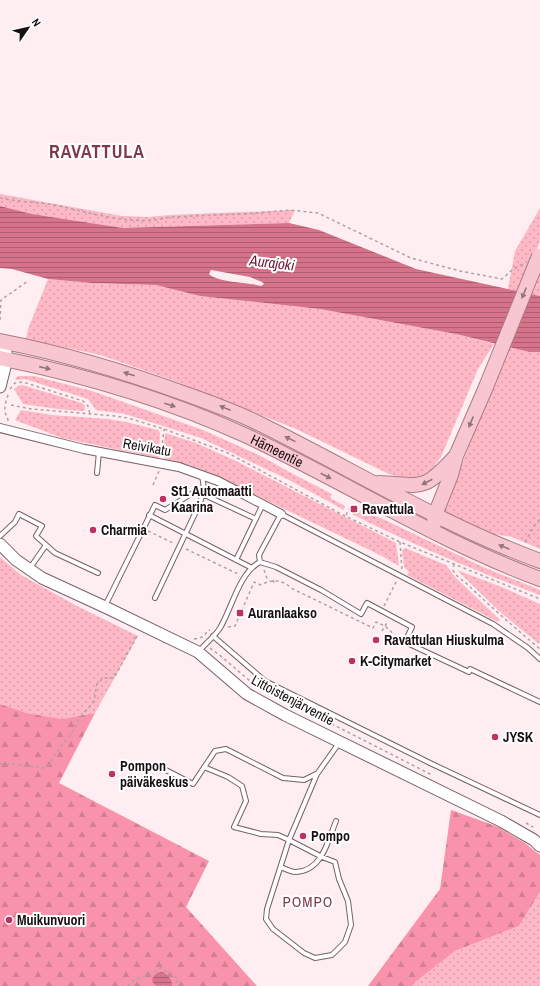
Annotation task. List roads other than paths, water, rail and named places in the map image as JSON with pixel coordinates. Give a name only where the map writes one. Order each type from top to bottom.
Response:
[{"type":"highway","points":[[436,532],[435,515],[451,475],[456,456],[486,387],[539,255]]},
{"type":"highway","name":"Hämeentie","points":[[1,343],[96,364],[141,377],[226,409],[305,446],[435,515],[491,541],[540,561]]},
{"type":"highway","name":"Hämeentie","points":[[4,359],[92,379],[182,409],[215,422],[293,459],[436,532],[540,579]]},
{"type":"highway","points":[[374,483],[410,486],[421,485],[436,477],[456,456]]},
{"type":"street","points":[[0,386],[4,359],[1,343]]},
{"type":"street","name":"Reivikatu","points":[[3,429],[99,452],[179,467],[202,474],[281,514]]},
{"type":"street","name":"Littoistenjärventie","points":[[0,544],[16,560],[42,578],[198,652],[247,694],[285,715],[501,821],[534,840],[540,846]]},
{"type":"lane","points":[[96,473],[99,452]]},
{"type":"lane","points":[[155,598],[200,503],[204,489],[202,474]]},
{"type":"lane","points":[[105,607],[155,505],[165,510],[196,491],[256,519]]},
{"type":"lane","points":[[236,560],[263,504]]},
{"type":"lane","points":[[0,536],[15,522],[19,514],[42,526],[36,536],[55,553],[98,573]]},
{"type":"lane","points":[[260,562],[259,555],[281,514],[493,624],[518,640],[540,658]]},
{"type":"lane","points":[[150,515],[252,568]]},
{"type":"lane","points":[[29,570],[46,545]]},
{"type":"lane","points":[[198,652],[220,628],[244,577],[260,562]]},
{"type":"lane","points":[[260,562],[276,567],[321,590],[340,603],[361,614],[367,603],[412,627],[405,642],[469,672],[470,669],[540,702]]},
{"type":"lane","points":[[213,636],[265,681],[430,763],[540,815]]},
{"type":"lane","points":[[204,767],[242,786],[246,801],[234,827],[261,834],[278,836],[289,840],[335,862],[339,879],[348,901],[351,925],[345,942],[332,955],[315,958],[304,953],[273,929],[266,919],[267,908],[289,840],[317,774],[340,741]]},
{"type":"lane","points":[[158,766],[193,784],[215,751],[226,749],[283,778],[304,780],[317,774]]},
{"type":"lane","points":[[281,867],[296,872],[312,867],[322,857],[336,821]]},
{"type":"water","name":"Aurajoki","points":[[0,206],[32,214],[123,228],[289,223],[319,230],[416,269],[540,296],[540,352],[529,352],[456,334],[320,309],[200,296],[156,285],[92,283],[48,279],[12,269],[0,268]],"holes":[[[211,270],[250,277],[264,284],[261,286],[226,281],[209,274]]]},
{"type":"water","points":[[162,972],[166,974],[172,982],[172,986],[155,985],[152,981],[153,977],[157,973]]},
{"type":"place","name":"St1 Automaatti Kaarina","points":[[163,499]]},
{"type":"place","name":"Ravattula","points":[[354,509]]},
{"type":"place","name":"Charmia","points":[[93,530]]},
{"type":"place","name":"Auranlaakso","points":[[240,613]]},
{"type":"place","name":"Ravattulan Hiuskulma","points":[[376,640]]},
{"type":"place","name":"K-Citymarket","points":[[352,661]]},
{"type":"place","name":"JYSK","points":[[495,737]]},
{"type":"place","name":"Pompon päiväkeskus","points":[[112,774]]},
{"type":"place","name":"Pompo","points":[[303,836]]},
{"type":"place","name":"Muikunvuori","points":[[9,920]]},
{"type":"district","name":"RAVATTULA","points":[[97,152]]},
{"type":"district","name":"POMPO","points":[[308,902]]}]
